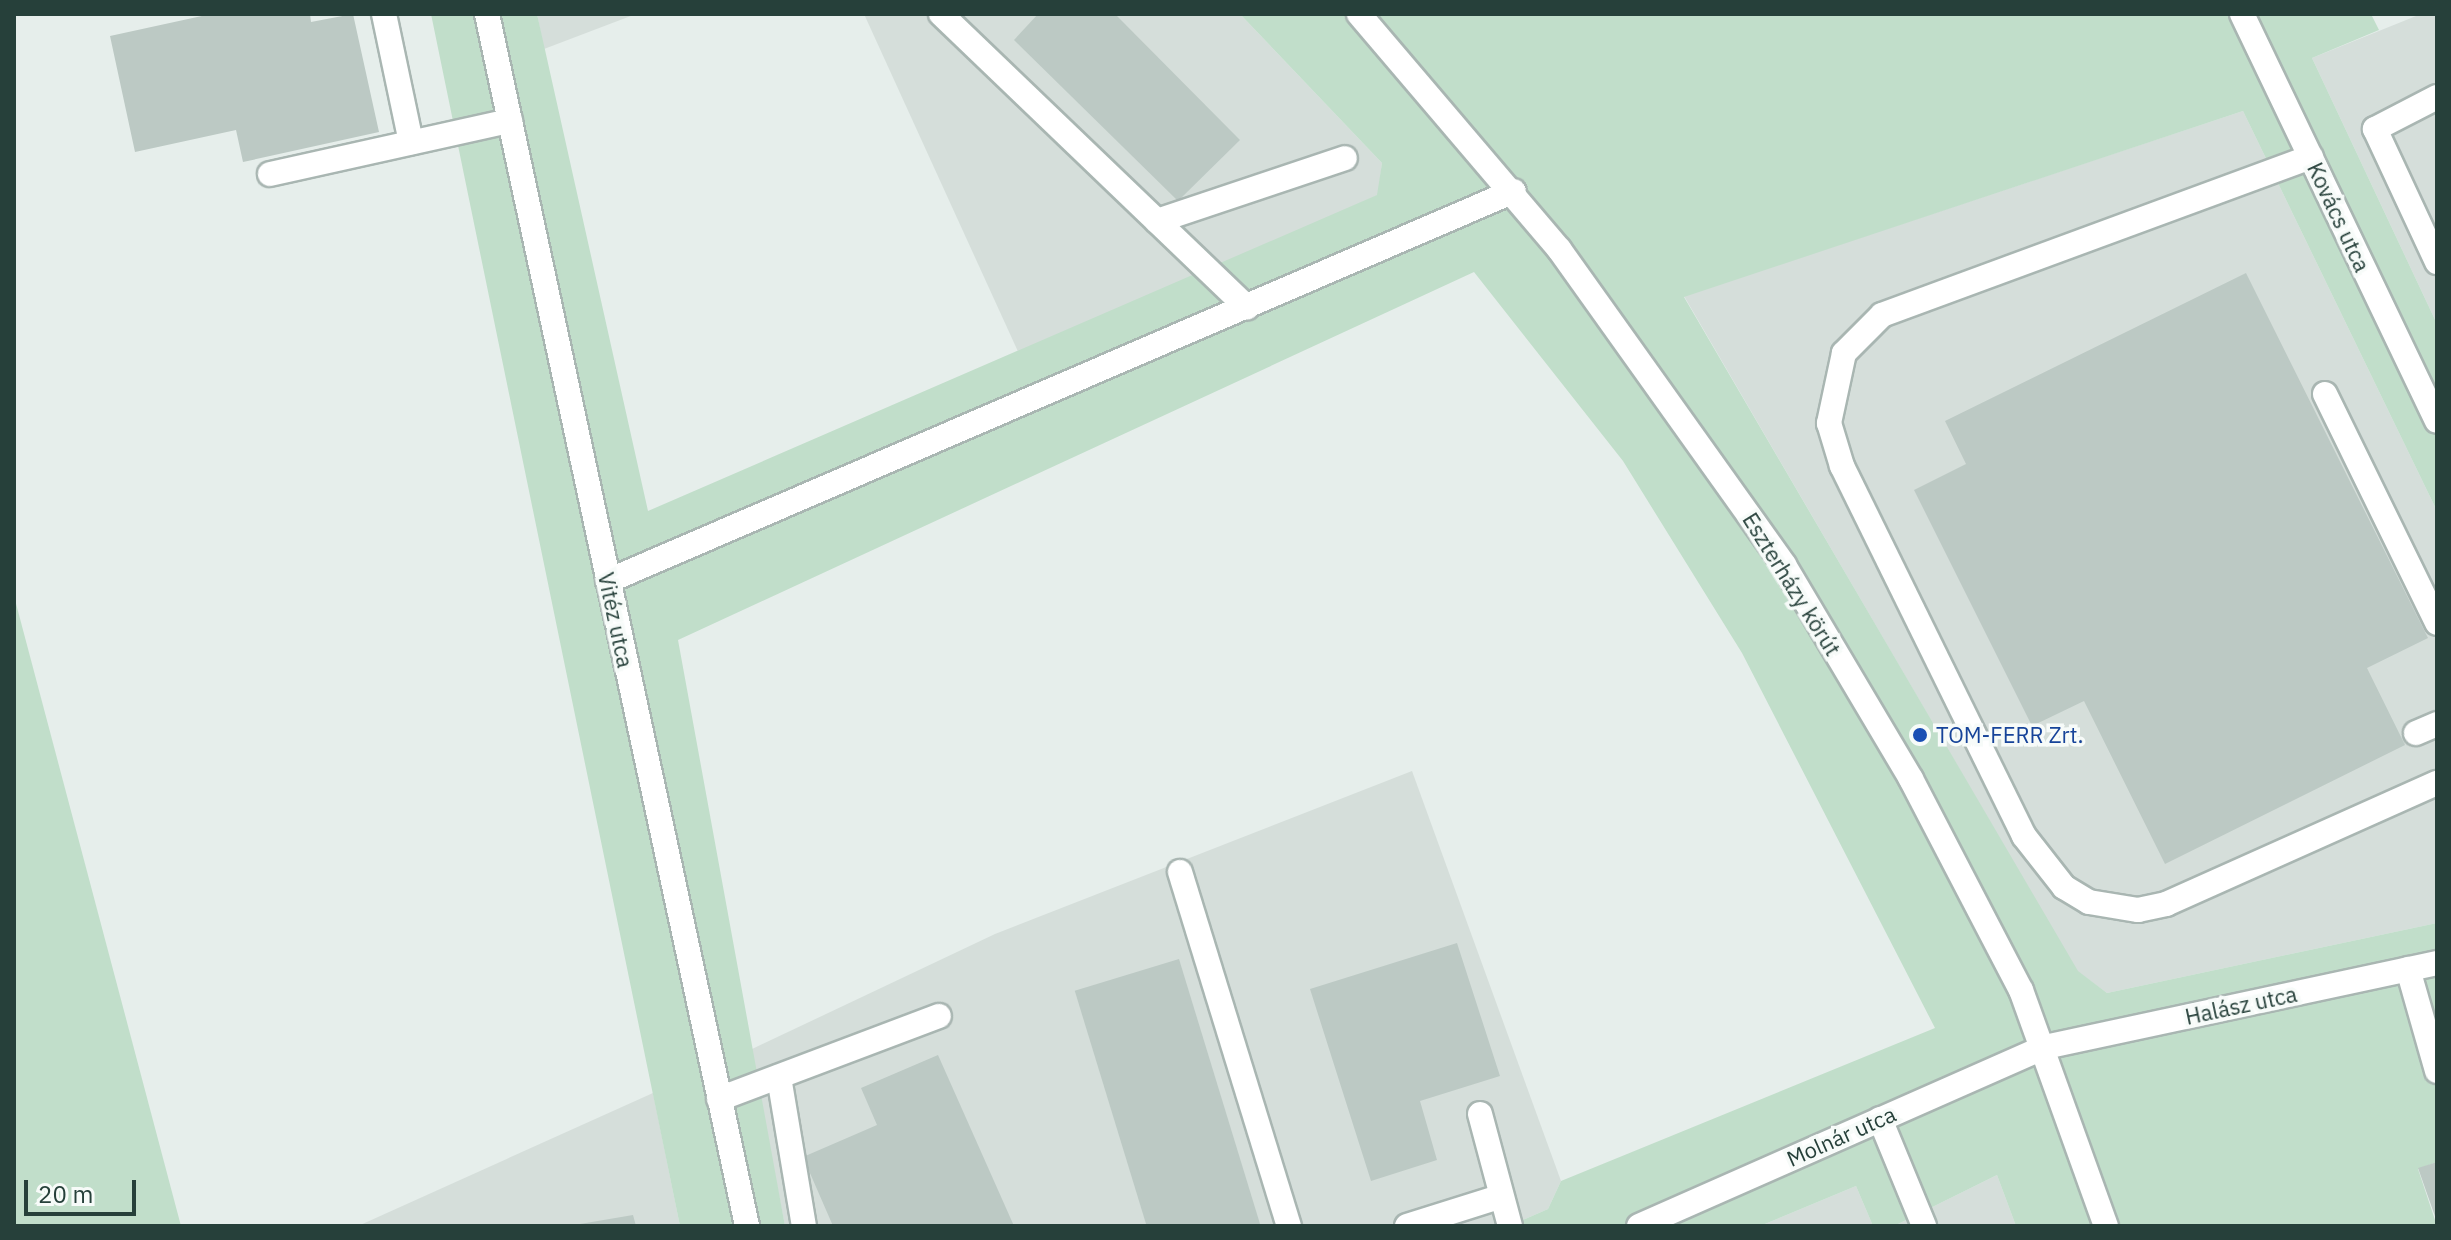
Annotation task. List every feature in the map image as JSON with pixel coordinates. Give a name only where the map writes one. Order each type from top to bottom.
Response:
[{"type":"street","points":[[384,14],[411,142]]},
{"type":"street","name":"Vitéz utca","points":[[487,14],[747,1226]]},
{"type":"street","points":[[941,14],[1247,307]]},
{"type":"street","name":"Eszterházy körút","points":[[1359,14],[1514,191],[1677,408],[1784,565],[1911,779],[2045,1047],[2106,1226]]},
{"type":"street","name":"Kovács utca","points":[[2242,14],[2437,421]]},
{"type":"street","points":[[2437,97],[2375,129],[2437,262]]},
{"type":"street","points":[[270,174],[510,121]]},
{"type":"street","points":[[2311,157],[1904,302],[1862,329],[1844,353],[1829,423],[1842,466],[2024,836],[2064,887],[2089,902],[2138,910],[2166,904],[2437,783]]},
{"type":"street","points":[[1157,221],[1345,158]]},
{"type":"street","points":[[608,581],[1514,191]]},
{"type":"street","points":[[2325,394],[2437,623]]},
{"type":"street","points":[[1180,872],[1289,1226]]},
{"type":"street","name":"Halász utca","points":[[2045,1047],[2437,963]]},
{"type":"street","points":[[2408,969],[2437,1071]]},
{"type":"street","points":[[719,1099],[939,1016]]},
{"type":"street","name":"Molnár utca","points":[[1639,1226],[2045,1047]]},
{"type":"street","points":[[779,1077],[804,1226]]},
{"type":"street","points":[[1480,1114],[1499,1197],[1510,1226]]},
{"type":"street","points":[[1880,1119],[1924,1226]]},
{"type":"street","points":[[1407,1226],[1499,1197]]},
{"type":"shaded area","points":[[537,14],[636,14],[544,49]]},
{"type":"shaded area","points":[[864,14],[1240,14],[1382,163],[1378,195],[1020,356]]},
{"type":"shaded area","points":[[2421,14],[2437,14],[2437,324],[2312,58]]},
{"type":"shaded area","points":[[2243,111],[2437,511],[2437,923],[2107,993],[2077,971],[1684,296]]},
{"type":"shaded area","points":[[1412,771],[1561,1181],[1548,1209],[1509,1226],[785,1226],[750,1050],[995,934]]},
{"type":"shaded area","points":[[653,1093],[680,1226],[358,1226]]},
{"type":"shaded area","points":[[1997,1175],[2016,1226],[1894,1226]]},
{"type":"shaded area","points":[[1856,1186],[1873,1226],[1760,1226]]},
{"type":"green space","points":[[431,14],[537,14],[648,511],[1377,195],[1382,163],[1240,14],[2371,14],[2379,30],[2312,58],[2437,324],[2437,511],[2243,111],[1684,297],[2078,971],[2107,993],[2437,923],[2437,1162],[2418,1169],[2437,1226],[2016,1226],[1997,1175],[1894,1226],[1873,1226],[1856,1186],[1760,1226],[1509,1226],[1548,1209],[1561,1181],[1935,1028],[1742,653],[1623,461],[1474,272],[678,640],[785,1226],[680,1226]]},
{"type":"green space","points":[[14,596],[181,1226],[14,1226]]},
{"type":"building","points":[[211,14],[310,14],[311,22],[353,14],[379,132],[243,162],[236,130],[135,152],[110,36]]},
{"type":"building","points":[[1038,14],[1115,14],[1240,140],[1178,201],[1014,40]]},
{"type":"building","points":[[2246,273],[2428,638],[2367,668],[2405,745],[2165,864],[2084,701],[2032,726],[1914,490],[1966,464],[1945,421]]},
{"type":"building","points":[[1457,943],[1500,1076],[1420,1101],[1437,1160],[1371,1181],[1310,989]]},
{"type":"building","points":[[1179,959],[1261,1226],[1147,1226],[1075,991]]},
{"type":"building","points":[[938,1055],[1014,1226],[833,1226],[803,1157],[877,1125],[861,1088]]},
{"type":"building","points":[[2437,1162],[2437,1222],[2418,1168]]},
{"type":"building","points":[[633,1215],[636,1226],[580,1226],[580,1224]]},
{"type":"place","name":"TOM-FERR Zrt.","points":[[1920,735]]}]
